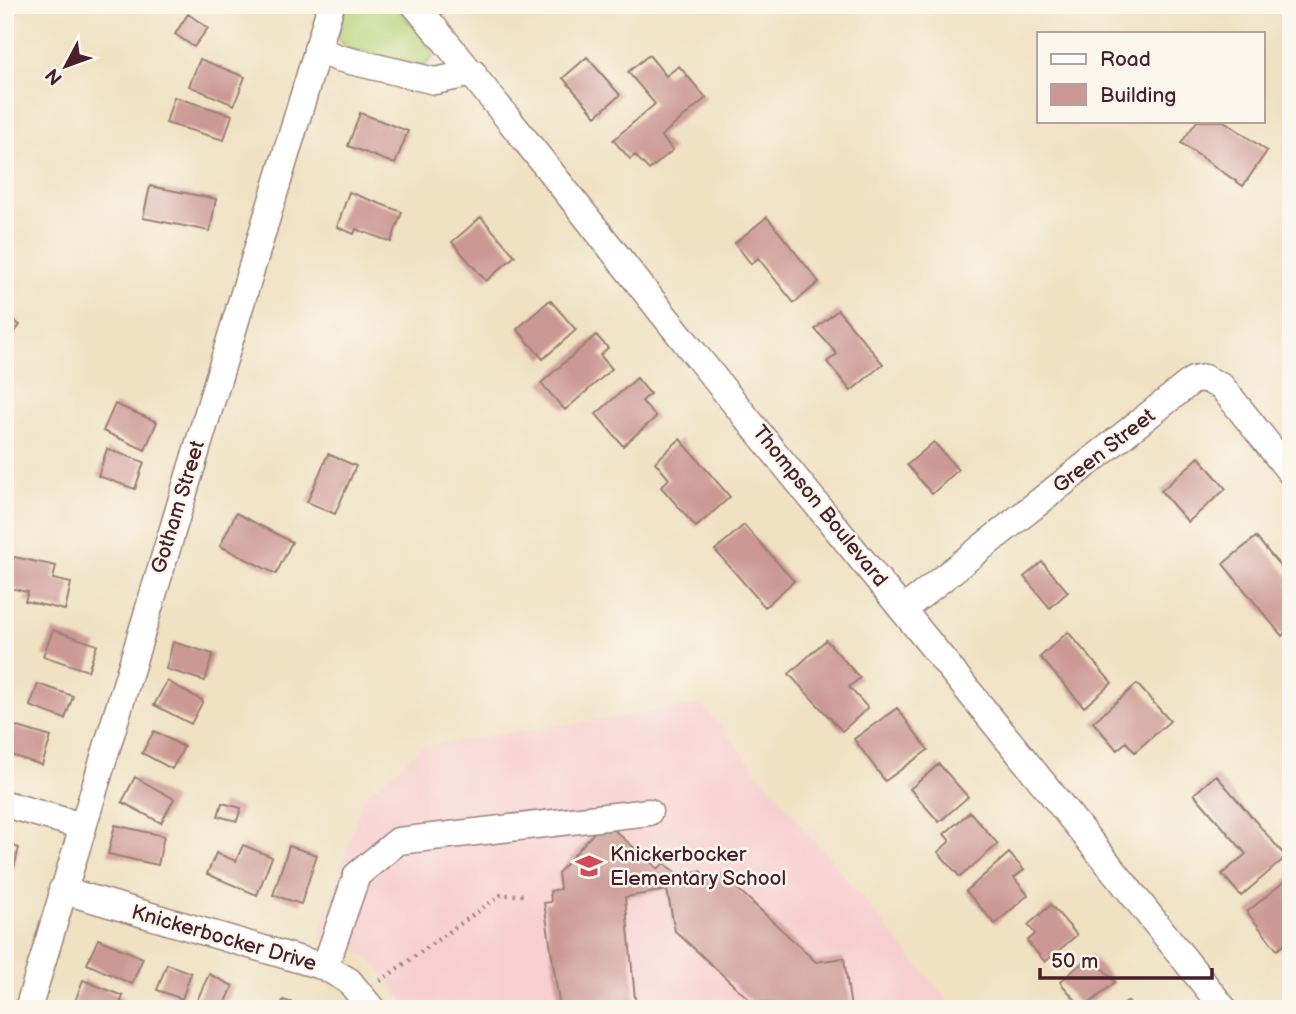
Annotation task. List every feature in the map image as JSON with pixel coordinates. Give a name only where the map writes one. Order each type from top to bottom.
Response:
[{"type":"street","name":"Gotham Street","points":[[28,1009],[331,5]]},
{"type":"street","name":"Thompson Boulevard","points":[[415,5],[473,73],[698,358],[904,609],[1224,1009]]},
{"type":"street","points":[[317,48],[338,58],[435,81],[473,73]]},
{"type":"street","name":"Green Street","points":[[904,609],[1193,380],[1204,378],[1222,387],[1291,473]]},
{"type":"street","points":[[5,804],[82,826]]},
{"type":"street","points":[[325,967],[357,875],[398,841],[649,813]]},
{"type":"street","name":"Knickerbocker Drive","points":[[62,890],[325,967],[349,981],[372,1009]]},
{"type":"path","points":[[380,981],[501,895],[524,895]]},
{"type":"shaded area","name":"Knickerbocker Elementary School","points":[[702,704],[954,1009],[410,1009],[379,968],[355,947],[320,934],[363,797],[424,746]]},
{"type":"green space","points":[[346,5],[396,5],[431,49],[433,56],[424,66],[346,48],[337,37]]},
{"type":"building","points":[[188,14],[208,28],[194,47],[175,34]]},
{"type":"building","points":[[649,55],[666,76],[679,66],[706,98],[661,136],[673,150],[649,170],[635,155],[630,159],[613,140],[655,104],[628,72]]},
{"type":"building","points":[[587,57],[620,95],[596,116],[563,78]]},
{"type":"building","points":[[200,59],[245,77],[234,105],[189,86]]},
{"type":"building","points":[[174,97],[232,115],[224,140],[166,123]]},
{"type":"building","points":[[360,113],[408,131],[395,164],[348,146]]},
{"type":"building","points":[[1196,122],[1225,122],[1267,151],[1243,186],[1181,143]]},
{"type":"building","points":[[150,186],[216,199],[210,231],[143,218]]},
{"type":"building","points":[[349,192],[402,212],[391,242],[356,229],[354,234],[337,227]]},
{"type":"building","points":[[481,217],[515,256],[486,281],[452,242]]},
{"type":"building","points":[[767,217],[819,282],[794,303],[758,258],[751,264],[735,243]]},
{"type":"building","points":[[550,300],[576,330],[543,359],[517,329]]},
{"type":"building","points":[[838,310],[883,364],[851,391],[827,362],[837,354],[815,329]]},
{"type":"building","points":[[5,314],[20,325],[5,345]]},
{"type":"building","points":[[596,335],[608,348],[600,355],[612,369],[565,410],[541,383]]},
{"type":"building","points":[[637,378],[650,394],[642,401],[656,417],[623,446],[596,414]]},
{"type":"building","points":[[115,404],[157,422],[145,450],[103,431]]},
{"type":"building","points":[[680,439],[730,497],[696,527],[661,487],[669,479],[655,462]]},
{"type":"building","points":[[934,442],[958,470],[932,494],[907,465]]},
{"type":"building","points":[[107,449],[144,462],[135,489],[98,476]]},
{"type":"building","points":[[328,454],[356,466],[335,514],[307,502]]},
{"type":"building","points":[[1199,457],[1226,489],[1188,522],[1161,491]]},
{"type":"building","points":[[236,513],[292,542],[276,574],[220,546]]},
{"type":"building","points":[[744,525],[794,581],[765,607],[715,550]]},
{"type":"building","points":[[1256,537],[1291,579],[1291,628],[1282,636],[1223,564]]},
{"type":"building","points":[[5,555],[56,566],[53,579],[71,583],[65,610],[25,601],[28,592],[5,587]]},
{"type":"building","points":[[1042,562],[1068,592],[1050,608],[1024,577]]},
{"type":"building","points":[[53,630],[97,645],[88,671],[43,656]]},
{"type":"building","points":[[1068,632],[1112,683],[1084,707],[1040,657]]},
{"type":"building","points":[[826,640],[860,678],[849,687],[868,708],[842,731],[789,674]]},
{"type":"building","points":[[173,642],[213,654],[205,681],[166,669]]},
{"type":"building","points":[[167,681],[203,701],[191,724],[154,705]]},
{"type":"building","points":[[38,684],[73,696],[65,719],[30,706]]},
{"type":"building","points":[[1137,684],[1170,721],[1135,752],[1126,742],[1117,750],[1093,722]]},
{"type":"building","points":[[897,708],[928,750],[885,781],[854,739]]},
{"type":"building","points":[[5,723],[51,737],[42,765],[5,753]]},
{"type":"building","points":[[154,731],[184,747],[172,769],[142,753]]},
{"type":"building","points":[[939,764],[968,797],[939,822],[910,789]]},
{"type":"building","points":[[1216,775],[1286,857],[1241,896],[1222,874],[1246,854],[1194,794]]},
{"type":"building","points":[[135,777],[174,799],[161,823],[122,802]]},
{"type":"building","points":[[222,803],[241,808],[237,821],[218,816]]},
{"type":"building","points":[[970,812],[998,844],[960,877],[938,852],[950,841],[944,834]]},
{"type":"building","points":[[604,821],[658,869],[664,863],[678,875],[700,871],[714,885],[723,875],[816,962],[844,958],[851,1009],[773,1009],[772,1004],[751,1001],[675,931],[667,890],[625,897],[636,1009],[560,1009],[544,903],[551,902],[550,891],[560,889],[558,873]]},
{"type":"building","points":[[115,825],[164,836],[158,865],[108,854]]},
{"type":"building","points":[[5,844],[19,848],[12,874],[5,872]]},
{"type":"building","points":[[243,845],[272,857],[257,895],[207,874],[216,853],[236,861]]},
{"type":"building","points":[[289,846],[317,855],[301,904],[273,895]]},
{"type":"building","points":[[1009,853],[1024,870],[1014,878],[1028,895],[995,924],[966,891]]},
{"type":"building","points":[[1291,876],[1291,939],[1277,950],[1247,912]]},
{"type":"building","points":[[5,885],[11,887],[6,904],[5,904]]},
{"type":"building","points":[[1051,905],[1077,935],[1045,962],[1027,941],[1035,934],[1028,925]]},
{"type":"building","points":[[98,939],[143,958],[132,984],[87,964]]},
{"type":"building","points":[[1091,955],[1115,982],[1083,1009],[1060,982]]},
{"type":"building","points":[[167,964],[191,973],[182,999],[157,990]]},
{"type":"building","points":[[209,974],[233,986],[223,1009],[193,1009]]},
{"type":"building","points":[[83,980],[123,996],[118,1009],[73,1007]]},
{"type":"building","points":[[283,1000],[310,1008],[310,1009],[281,1009]]},
{"type":"building","points":[[1128,1001],[1134,1009],[1119,1009]]},
{"type":"place","name":"Knickerbocker Elementary School","points":[[589,866]]}]
